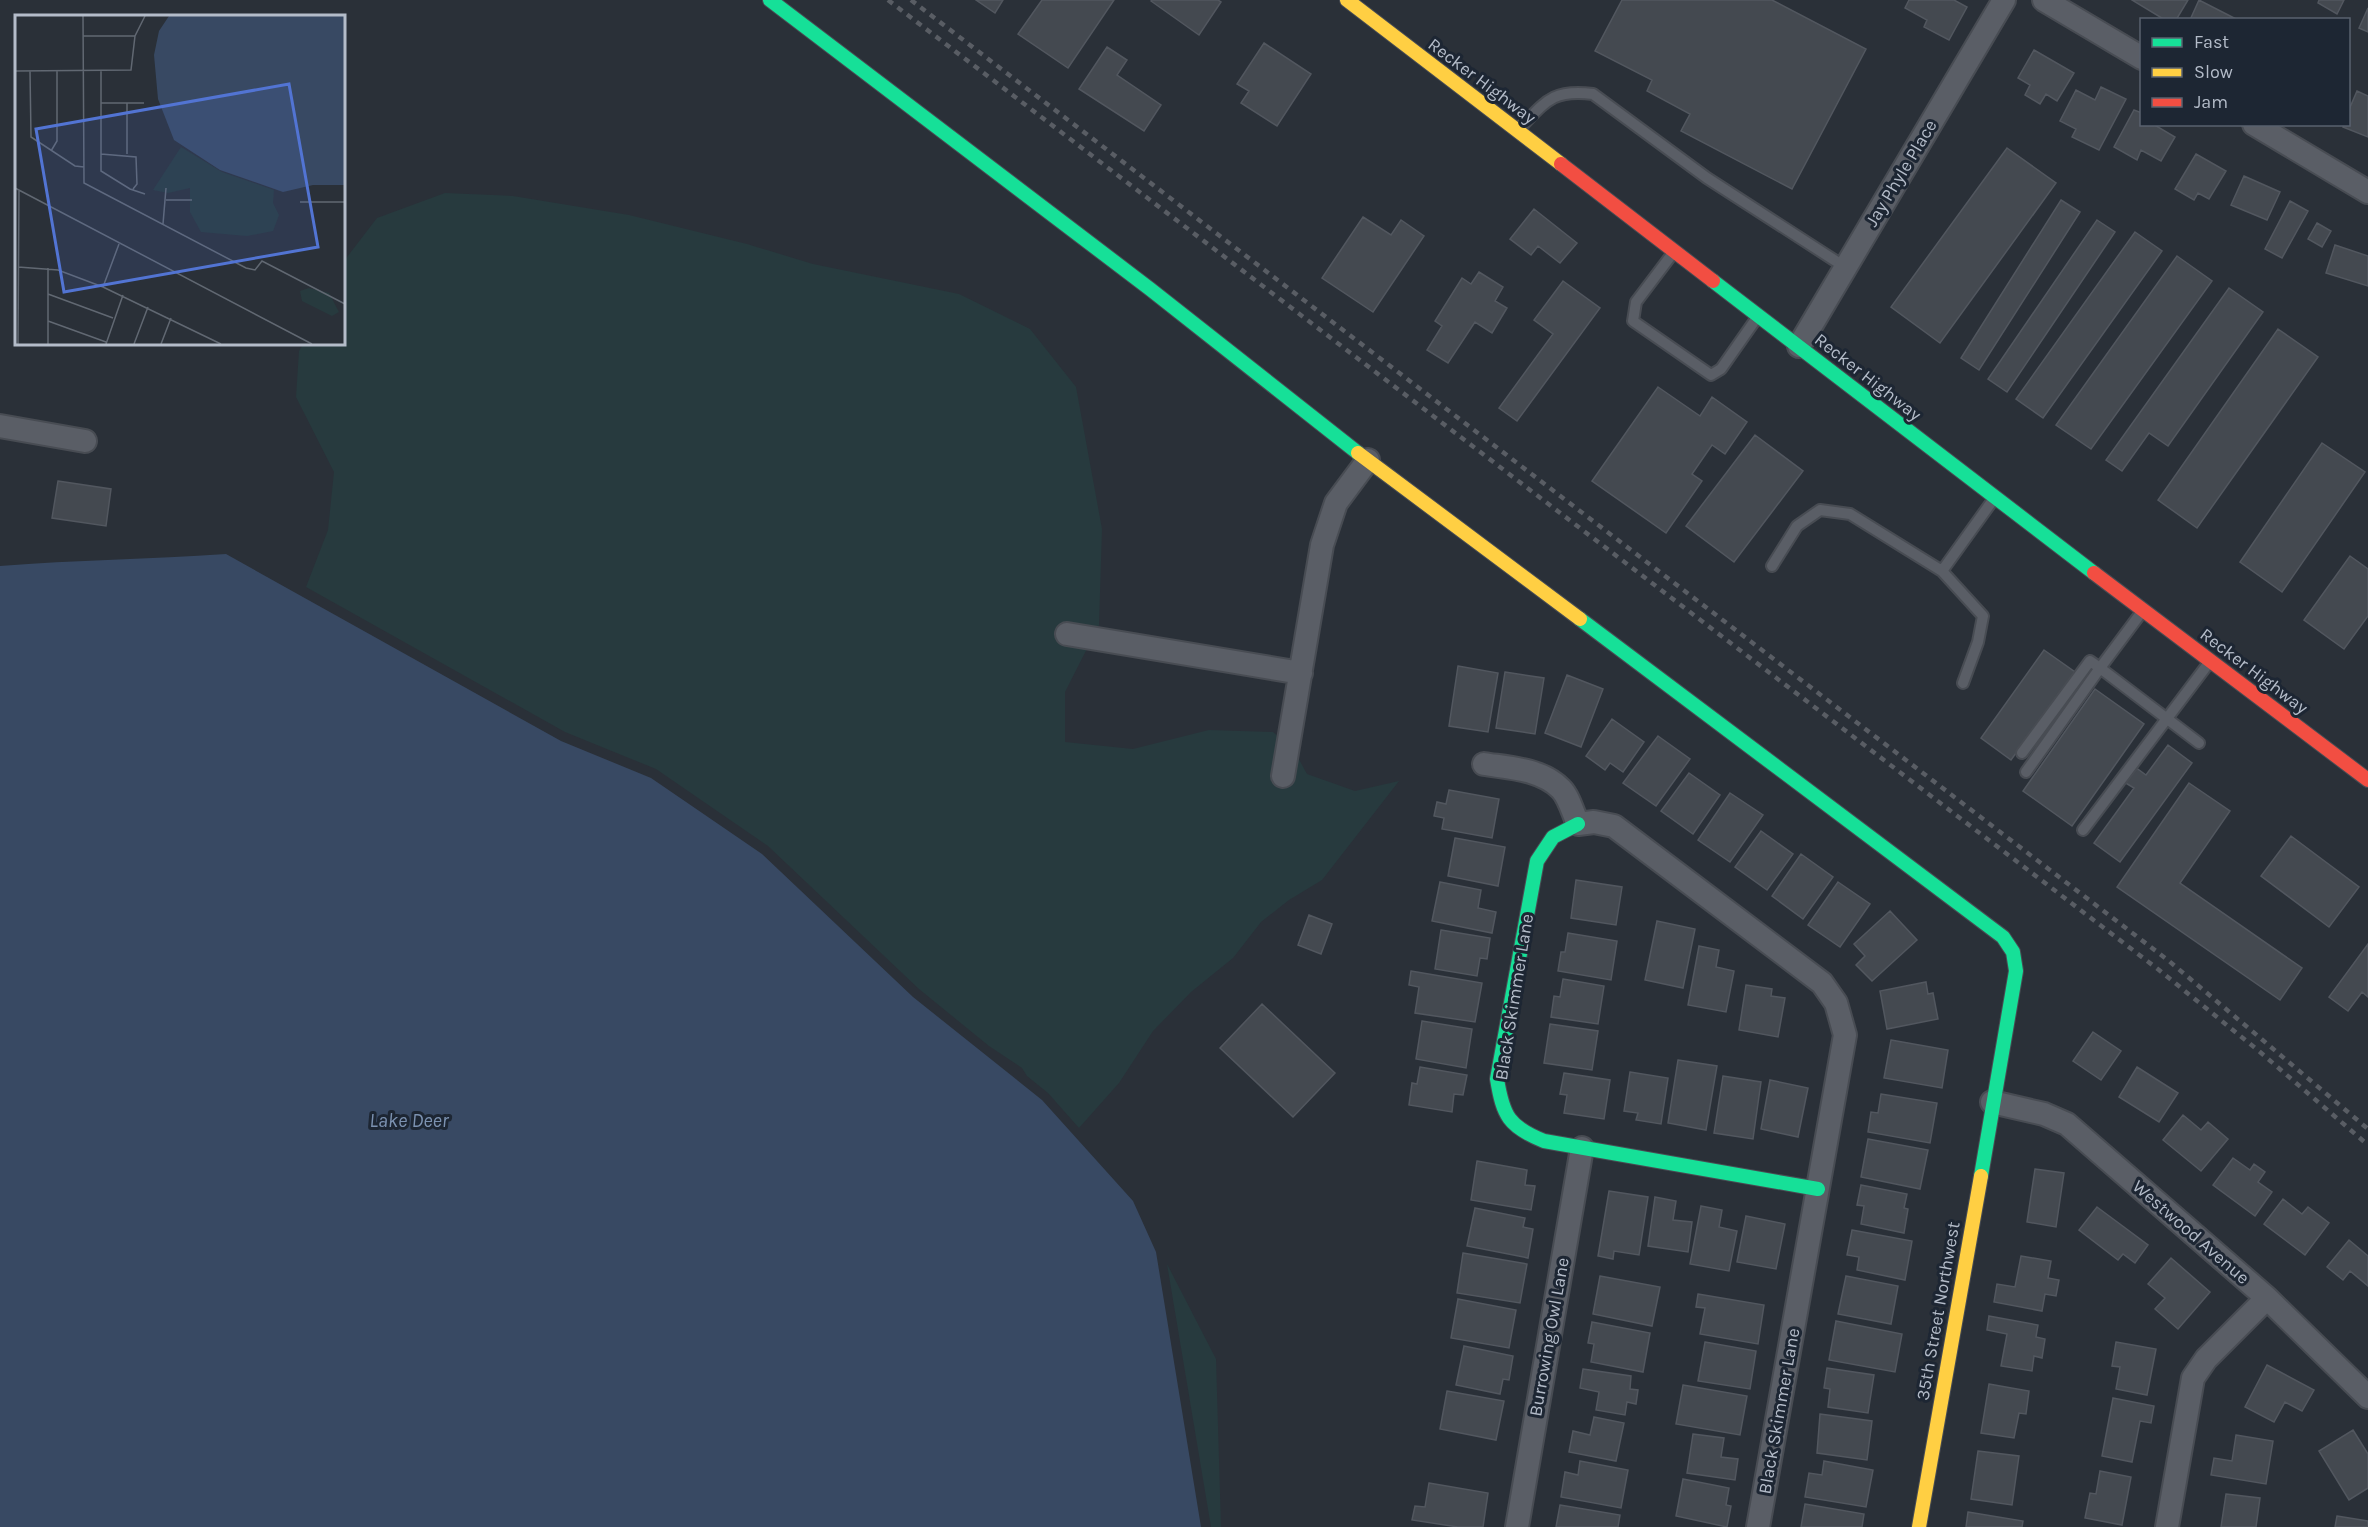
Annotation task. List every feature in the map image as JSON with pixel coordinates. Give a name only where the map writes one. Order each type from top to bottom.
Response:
[{"type":"street","name":"35th Street Northwest","points":[[770,0],[1150,289],[1368,460],[2003,938],[2015,952],[2016,967],[1919,1527]]},
{"type":"street","name":"Recker Highway","points":[[1347,0],[1995,498],[2368,780]]},
{"type":"street","name":"Jay Phyle Place","points":[[1799,346],[2004,0]]},
{"type":"street","points":[[2044,0],[2140,57]]},
{"type":"street","points":[[2257,126],[2368,192]]},
{"type":"street","points":[[0,426],[85,441]]},
{"type":"street","points":[[1284,776],[1322,545],[1336,503],[1368,460]]},
{"type":"street","points":[[1067,634],[1301,674]]},
{"type":"street","points":[[1484,764],[1528,771],[1550,781],[1563,790],[1578,824]]},
{"type":"street","name":"Black Skimmer Lane","points":[[1758,1527],[1818,1189],[1845,1035],[1836,1003],[1822,983],[1614,826],[1594,822],[1578,824],[1553,837],[1537,861],[1497,1079],[1502,1109],[1520,1132],[1544,1142],[1818,1189]]},
{"type":"street","name":"Westwood Avenue","points":[[1992,1102],[2044,1114],[2067,1124],[2267,1298],[2368,1397]]},
{"type":"street","name":"Burrowing Owl Lane","points":[[1517,1527],[1582,1148]]},
{"type":"street","points":[[2167,1527],[2193,1378],[2206,1359],[2267,1298]]},
{"type":"lane","points":[[1518,131],[1547,100],[1572,91],[1593,94],[1707,178],[1845,267]]},
{"type":"lane","points":[[1675,251],[1636,302],[1633,321],[1711,375],[1720,369],[1759,315]]},
{"type":"lane","points":[[1942,571],[1995,498]]},
{"type":"lane","points":[[1772,566],[1797,526],[1820,510],[1850,514],[1942,571],[1983,616],[1978,642],[1963,683]]},
{"type":"lane","points":[[2026,772],[2143,610]]},
{"type":"lane","points":[[2022,753],[2090,661],[2199,743]]},
{"type":"lane","points":[[2083,830],[2210,661]]},
{"type":"green space","points":[[445,193],[513,196],[629,215],[747,244],[813,264],[959,294],[1030,329],[1076,387],[1102,529],[1099,625],[1065,692],[1065,742],[1133,749],[1209,730],[1273,732],[1295,752],[1307,774],[1355,791],[1399,781],[1322,880],[1289,900],[1261,922],[1233,958],[1191,992],[1153,1031],[1119,1083],[1079,1128],[1048,1093],[1027,1076],[1022,1068],[989,1046],[919,989],[768,846],[656,769],[565,732],[306,587],[328,530],[334,472],[296,397],[299,351],[302,345],[345,345],[345,260],[377,218]]},
{"type":"green space","points":[[1167,1264],[1216,1359],[1221,1527],[1211,1527]]},
{"type":"water","name":"Lake Deer","points":[[226,554],[561,741],[651,778],[762,854],[913,997],[1042,1100],[1133,1201],[1156,1252],[1201,1527],[0,1527],[0,566]]},
{"type":"building","points":[[976,0],[1003,0],[995,13]]},
{"type":"building","points":[[1042,0],[1114,0],[1068,68],[1018,34]]},
{"type":"building","points":[[1152,0],[1218,0],[1221,2],[1199,35]]},
{"type":"building","points":[[1622,0],[1772,0],[1866,49],[1792,189],[1681,131],[1690,114],[1647,91],[1652,80],[1595,51]]},
{"type":"building","points":[[1909,0],[1954,0],[1967,7],[1949,40],[1924,27],[1927,20],[1905,8]]},
{"type":"building","points":[[2132,0],[2188,0],[2177,18],[2162,18]]},
{"type":"building","points":[[2199,0],[2234,18],[2191,18]]},
{"type":"building","points":[[2319,0],[2344,0],[2337,14],[2318,3]]},
{"type":"building","points":[[2368,8],[2368,32],[2359,28]]},
{"type":"building","points":[[1264,43],[1311,74],[1277,126],[1241,103],[1249,91],[1237,84]]},
{"type":"building","points":[[1107,47],[1127,60],[1117,75],[1161,105],[1144,131],[1079,89]]},
{"type":"building","points":[[2034,50],[2074,73],[2057,101],[2046,94],[2040,104],[2025,95],[2030,85],[2018,78]]},
{"type":"building","points":[[2101,87],[2126,99],[2099,150],[2072,137],[2076,129],[2060,121],[2076,90],[2095,100]]},
{"type":"building","points":[[2357,91],[2368,96],[2368,137],[2343,127],[2350,126],[2350,107]]},
{"type":"building","points":[[2134,110],[2140,112],[2140,126],[2156,126],[2175,137],[2161,161],[2141,150],[2137,160],[2114,147]]},
{"type":"building","points":[[2007,148],[2056,183],[1940,343],[1891,307]]},
{"type":"building","points":[[2196,154],[2226,171],[2209,199],[2198,193],[2194,200],[2175,189]]},
{"type":"building","points":[[2244,176],[2280,192],[2267,220],[2231,205]]},
{"type":"building","points":[[2061,200],[2080,212],[1979,370],[1961,358]]},
{"type":"building","points":[[2290,201],[2308,211],[2282,258],[2265,249]]},
{"type":"building","points":[[1534,209],[1577,243],[1560,263],[1538,246],[1531,255],[1510,239]]},
{"type":"building","points":[[1363,217],[1391,235],[1401,220],[1424,236],[1373,312],[1322,278]]},
{"type":"building","points":[[2097,220],[2115,232],[2007,392],[1988,379]]},
{"type":"building","points":[[2317,223],[2331,231],[2322,247],[2308,239]]},
{"type":"building","points":[[2135,232],[2162,251],[2043,418],[2016,399]]},
{"type":"building","points":[[2335,245],[2368,256],[2368,286],[2326,273]]},
{"type":"building","points":[[2177,256],[2212,281],[2091,449],[2056,425]]},
{"type":"building","points":[[1479,272],[1503,287],[1495,301],[1507,308],[1492,333],[1475,322],[1448,363],[1427,350],[1442,326],[1435,321],[1462,278],[1471,284]]},
{"type":"building","points":[[1563,281],[1600,308],[1517,421],[1499,408],[1553,334],[1534,320]]},
{"type":"building","points":[[2229,288],[2263,312],[2168,446],[2149,433],[2122,471],[2106,460]]},
{"type":"building","points":[[2278,329],[2318,357],[2197,528],[2158,500]]},
{"type":"building","points":[[1658,387],[1700,416],[1712,397],[1747,422],[1725,454],[1712,445],[1692,474],[1702,481],[1666,533],[1592,481]]},
{"type":"building","points":[[1755,435],[1803,471],[1734,562],[1686,526]]},
{"type":"building","points":[[2322,443],[2365,472],[2282,592],[2240,562]]},
{"type":"building","points":[[58,481],[111,489],[106,526],[52,518]]},
{"type":"building","points":[[2350,556],[2368,569],[2368,616],[2344,649],[2304,620]]},
{"type":"building","points":[[2044,650],[2075,672],[2011,760],[1981,738]]},
{"type":"building","points":[[1458,666],[1498,673],[1488,732],[1449,726]]},
{"type":"building","points":[[1505,672],[1544,678],[1535,734],[1496,728]]},
{"type":"building","points":[[1567,675],[1603,689],[1581,747],[1545,733]]},
{"type":"building","points":[[2095,689],[2144,724],[2072,826],[2023,791]]},
{"type":"building","points":[[1612,719],[1644,742],[1623,772],[1610,763],[1605,770],[1586,756]]},
{"type":"building","points":[[1658,736],[1690,759],[1656,806],[1623,783]]},
{"type":"building","points":[[2168,745],[2192,763],[2120,862],[2094,843],[2134,788],[2124,782],[2135,767],[2146,775]]},
{"type":"building","points":[[1689,773],[1720,795],[1693,834],[1661,811]]},
{"type":"building","points":[[2189,783],[2230,811],[2180,883],[2302,968],[2280,1000],[2117,887]]},
{"type":"building","points":[[1449,790],[1499,799],[1492,838],[1442,829],[1444,818],[1434,816],[1437,802],[1446,804]]},
{"type":"building","points":[[1730,793],[1763,815],[1730,862],[1698,840]]},
{"type":"building","points":[[1761,831],[1793,854],[1767,890],[1735,867]]},
{"type":"building","points":[[2291,836],[2359,887],[2329,927],[2261,876]]},
{"type":"building","points":[[1455,838],[1505,847],[1498,886],[1448,876]]},
{"type":"building","points":[[1801,854],[1833,877],[1803,919],[1772,896]]},
{"type":"building","points":[[1576,880],[1622,887],[1616,925],[1571,918]]},
{"type":"building","points":[[1440,882],[1481,890],[1478,908],[1496,912],[1492,933],[1432,921]]},
{"type":"building","points":[[1838,882],[1870,904],[1840,947],[1808,925]]},
{"type":"building","points":[[1890,911],[1917,940],[1872,981],[1856,965],[1865,956],[1854,944]]},
{"type":"building","points":[[1309,915],[1332,924],[1321,954],[1298,945]]},
{"type":"building","points":[[1657,921],[1695,929],[1683,988],[1645,980]]},
{"type":"building","points":[[1441,930],[1490,938],[1487,959],[1480,958],[1477,976],[1435,969]]},
{"type":"building","points":[[1568,933],[1617,941],[1611,980],[1558,971],[1561,952],[1565,952]]},
{"type":"building","points":[[2368,944],[2368,997],[2362,992],[2348,1011],[2329,997]]},
{"type":"building","points":[[1699,946],[1719,950],[1716,967],[1734,971],[1726,1012],[1688,1005]]},
{"type":"building","points":[[1411,971],[1482,983],[1475,1022],[1415,1013],[1419,987],[1409,985]]},
{"type":"building","points":[[1563,979],[1604,986],[1598,1024],[1551,1017],[1554,996],[1560,997]]},
{"type":"building","points":[[1926,982],[1928,994],[1933,993],[1938,1019],[1887,1029],[1880,991]]},
{"type":"building","points":[[1746,985],[1772,989],[1771,996],[1785,998],[1778,1037],[1739,1030]]},
{"type":"building","points":[[1262,1004],[1335,1073],[1293,1117],[1220,1048]]},
{"type":"building","points":[[1422,1021],[1472,1029],[1466,1068],[1416,1059]]},
{"type":"building","points":[[1550,1024],[1598,1031],[1592,1070],[1544,1063]]},
{"type":"building","points":[[2093,1032],[2121,1051],[2101,1080],[2073,1061]]},
{"type":"building","points":[[1891,1040],[1948,1050],[1942,1088],[1884,1078]]},
{"type":"building","points":[[1678,1060],[1717,1066],[1706,1130],[1668,1123]]},
{"type":"building","points":[[1420,1067],[1467,1075],[1463,1095],[1454,1094],[1452,1112],[1409,1105],[1412,1083],[1417,1084]]},
{"type":"building","points":[[2137,1067],[2178,1093],[2159,1122],[2119,1097]]},
{"type":"building","points":[[1630,1072],[1668,1078],[1661,1124],[1636,1120],[1638,1113],[1624,1111]]},
{"type":"building","points":[[1564,1073],[1610,1080],[1604,1119],[1564,1113],[1567,1095],[1560,1094]]},
{"type":"building","points":[[1723,1076],[1761,1082],[1753,1139],[1714,1133]]},
{"type":"building","points":[[1770,1080],[1808,1088],[1798,1137],[1761,1129]]},
{"type":"building","points":[[1881,1094],[1937,1103],[1930,1143],[1868,1132],[1871,1112],[1878,1113]]},
{"type":"building","points":[[2183,1115],[2201,1130],[2208,1122],[2228,1139],[2201,1171],[2163,1140]]},
{"type":"building","points":[[1868,1139],[1928,1150],[1920,1189],[1861,1177]]},
{"type":"building","points":[[2233,1158],[2250,1170],[2254,1164],[2265,1172],[2258,1182],[2272,1192],[2255,1216],[2213,1185]]},
{"type":"building","points":[[1477,1161],[1527,1170],[1525,1185],[1535,1186],[1531,1210],[1471,1200]]},
{"type":"building","points":[[2035,1169],[2064,1173],[2056,1227],[2027,1222]]},
{"type":"building","points":[[1861,1185],[1907,1194],[1904,1208],[1908,1209],[1904,1233],[1861,1224],[1864,1206],[1857,1205]]},
{"type":"building","points":[[1609,1191],[1648,1197],[1639,1255],[1614,1251],[1613,1259],[1598,1256]]},
{"type":"building","points":[[1655,1197],[1676,1201],[1673,1220],[1692,1222],[1688,1252],[1648,1246]]},
{"type":"building","points":[[2283,1199],[2302,1214],[2308,1207],[2329,1223],[2305,1255],[2264,1224]]},
{"type":"building","points":[[1701,1206],[1722,1210],[1719,1227],[1737,1231],[1729,1271],[1690,1264]]},
{"type":"building","points":[[2097,1207],[2148,1245],[2135,1263],[2123,1254],[2118,1260],[2079,1230]]},
{"type":"building","points":[[1475,1208],[1525,1218],[1523,1227],[1533,1229],[1528,1258],[1467,1246]]},
{"type":"building","points":[[1746,1216],[1785,1224],[1776,1269],[1737,1262]]},
{"type":"building","points":[[1852,1230],[1912,1241],[1905,1280],[1857,1270],[1859,1257],[1847,1255]]},
{"type":"building","points":[[2349,1240],[2368,1256],[2368,1286],[2350,1271],[2343,1280],[2327,1267]]},
{"type":"building","points":[[1463,1253],[1527,1264],[1520,1303],[1457,1293]]},
{"type":"building","points":[[2021,1256],[2051,1261],[2048,1278],[2059,1280],[2056,1296],[2045,1294],[2042,1311],[1994,1302],[1997,1284],[2015,1287]]},
{"type":"building","points":[[2171,1258],[2210,1292],[2178,1329],[2155,1309],[2165,1298],[2148,1284]]},
{"type":"building","points":[[1600,1276],[1660,1287],[1652,1326],[1593,1314]]},
{"type":"building","points":[[1846,1276],[1898,1286],[1891,1324],[1838,1314]]},
{"type":"building","points":[[1698,1294],[1764,1305],[1758,1344],[1700,1334],[1705,1308],[1696,1307]]},
{"type":"building","points":[[1458,1299],[1516,1310],[1509,1348],[1451,1338]]},
{"type":"building","points":[[1989,1316],[2038,1325],[2036,1337],[2045,1339],[2042,1358],[2034,1356],[2032,1371],[2001,1366],[2007,1334],[1987,1330]]},
{"type":"building","points":[[1836,1321],[1902,1334],[1895,1372],[1829,1360]]},
{"type":"building","points":[[1592,1322],[1650,1333],[1643,1372],[1591,1362],[1594,1344],[1588,1343]]},
{"type":"building","points":[[1705,1342],[1756,1351],[1750,1389],[1698,1381]]},
{"type":"building","points":[[2116,1342],[2156,1349],[2147,1395],[2116,1389],[2120,1367],[2112,1366]]},
{"type":"building","points":[[1464,1346],[1513,1356],[1509,1380],[1503,1379],[1500,1394],[1456,1385]]},
{"type":"building","points":[[2267,1365],[2314,1390],[2302,1411],[2285,1402],[2274,1422],[2245,1407]]},
{"type":"building","points":[[1827,1368],[1874,1375],[1868,1413],[1828,1407],[1830,1389],[1824,1388]]},
{"type":"building","points":[[1583,1369],[1631,1376],[1630,1389],[1638,1390],[1636,1404],[1627,1402],[1625,1415],[1596,1410],[1599,1392],[1580,1388]]},
{"type":"building","points":[[1989,1384],[2029,1391],[2026,1414],[2019,1413],[2014,1438],[1981,1433]]},
{"type":"building","points":[[1683,1385],[1747,1396],[1740,1435],[1676,1424]]},
{"type":"building","points":[[1447,1391],[1504,1401],[1496,1440],[1440,1429]]},
{"type":"building","points":[[2113,1398],[2154,1406],[2151,1423],[2140,1421],[2132,1462],[2102,1456]]},
{"type":"building","points":[[1820,1414],[1872,1421],[1867,1460],[1817,1453]]},
{"type":"building","points":[[1594,1417],[1624,1423],[1616,1461],[1569,1452],[1573,1431],[1590,1435]]},
{"type":"building","points":[[2353,1430],[2368,1454],[2368,1488],[2349,1500],[2319,1451]]},
{"type":"building","points":[[1693,1434],[1724,1438],[1721,1457],[1738,1459],[1735,1480],[1687,1473]]},
{"type":"building","points":[[2236,1435],[2273,1441],[2266,1484],[2211,1475],[2214,1458],[2232,1461]]},
{"type":"building","points":[[1978,1451],[2019,1456],[2012,1505],[1971,1499]]},
{"type":"building","points":[[1580,1461],[1628,1470],[1621,1508],[1561,1497],[1565,1472],[1578,1475]]},
{"type":"building","points":[[1824,1461],[1873,1470],[1866,1507],[1805,1497],[1809,1473],[1822,1475]]},
{"type":"building","points":[[2100,1471],[2131,1477],[2122,1525],[2085,1518],[2090,1493],[2096,1494]]},
{"type":"building","points":[[1683,1479],[1729,1488],[1726,1505],[1731,1506],[1727,1527],[1676,1516]]},
{"type":"building","points":[[1429,1483],[1488,1493],[1483,1527],[1458,1527],[1412,1520],[1415,1506],[1425,1507]]},
{"type":"building","points":[[2226,1494],[2260,1498],[2256,1527],[2221,1527]]},
{"type":"building","points":[[1805,1504],[1864,1514],[1862,1527],[1801,1527]]},
{"type":"building","points":[[1560,1505],[1620,1515],[1618,1527],[1556,1527]]},
{"type":"building","points":[[1968,1512],[2023,1521],[2022,1527],[1966,1527]]},
{"type":"building","points":[[2337,1516],[2368,1521],[2368,1527],[2335,1527]]},
{"type":"railway","points":[[888,0],[2159,970],[2260,1052],[2368,1145]]},
{"type":"railway","points":[[911,0],[2169,961],[2368,1129]]},
{"type":"traffic: fast","points":[[770,0],[1150,289],[1358,453]]},
{"type":"traffic: fast","points":[[1713,281],[2094,573]]},
{"type":"traffic: fast","points":[[1580,619],[2003,937],[2013,952],[2016,971],[1981,1176]]},
{"type":"traffic: fast","points":[[1578,824],[1553,837],[1537,861],[1497,1079],[1502,1102],[1510,1119],[1523,1131],[1544,1141],[1818,1189]]},
{"type":"traffic: slow","points":[[1347,0],[1561,164]]},
{"type":"traffic: slow","points":[[1358,453],[1580,619]]},
{"type":"traffic: slow","points":[[1919,1527],[1981,1176]]},
{"type":"traffic: jam","points":[[1561,164],[1713,281]]},
{"type":"traffic: jam","points":[[2094,573],[2368,780]]}]
